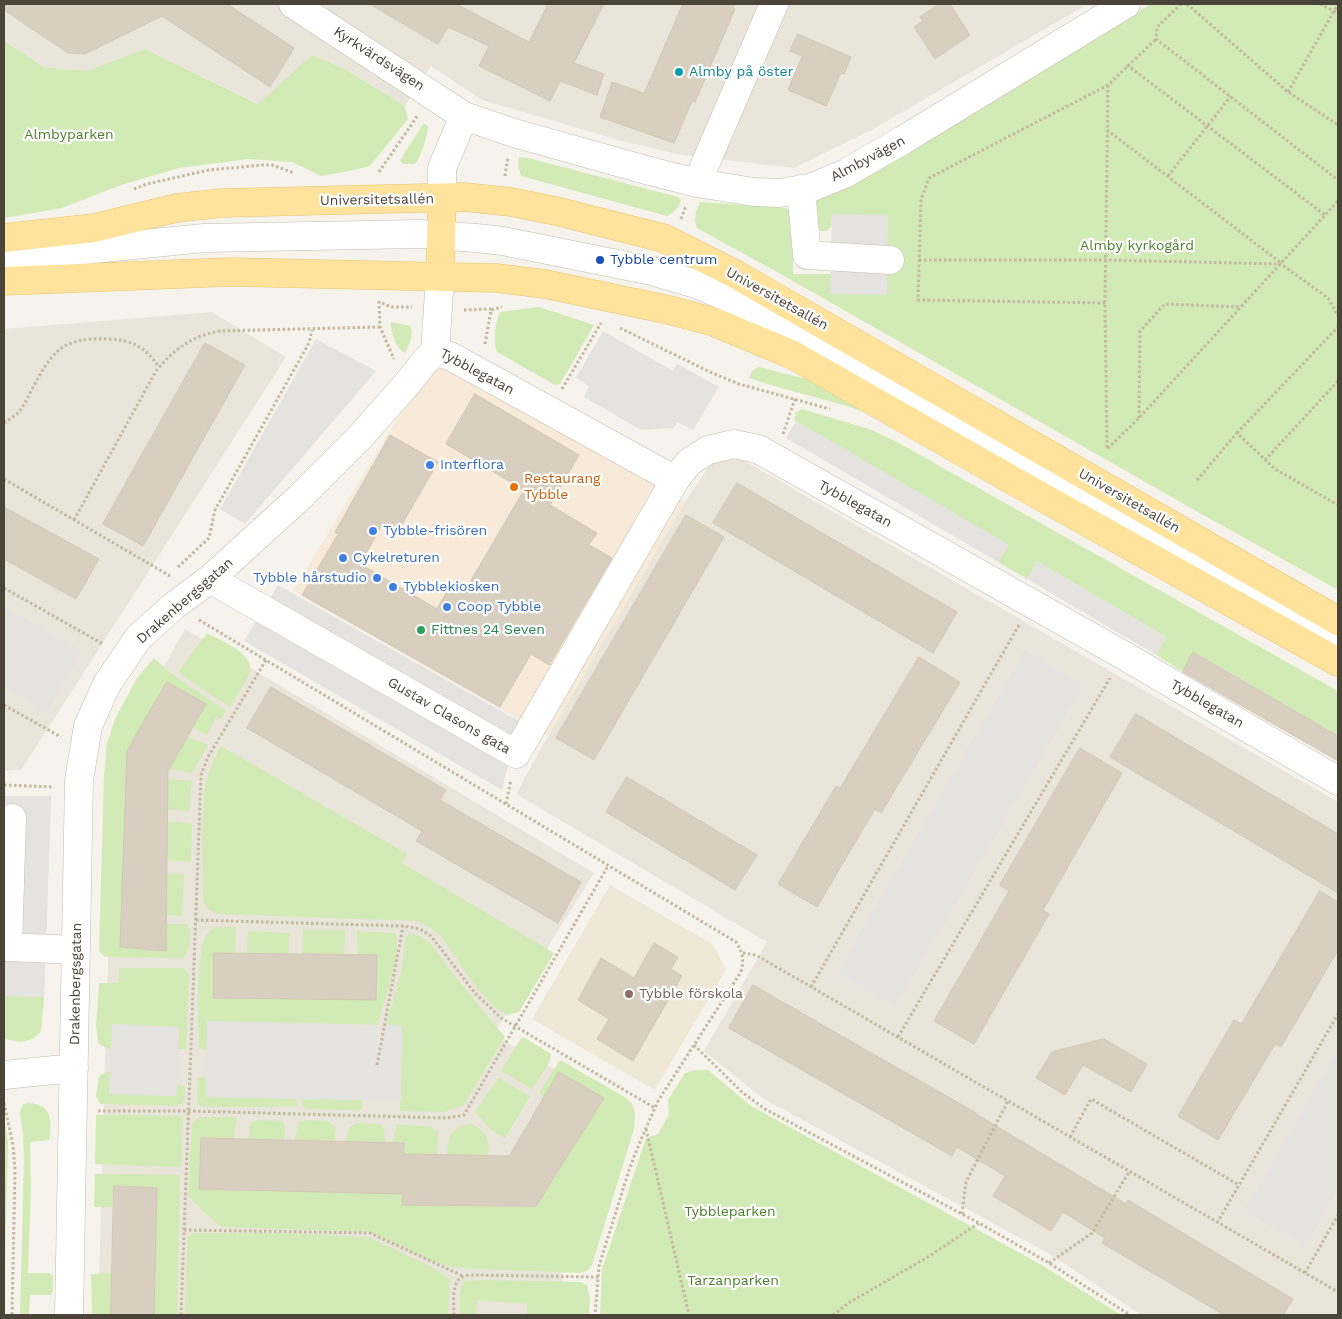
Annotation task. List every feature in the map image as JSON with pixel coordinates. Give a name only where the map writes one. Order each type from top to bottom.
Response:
[{"type":"main road","name":"Universitetsallén","points":[[4,238],[94,228],[176,208],[222,203],[464,197],[520,204],[556,211],[663,238],[743,279],[1338,621]]},
{"type":"main road","points":[[440,276],[442,198]]},
{"type":"main road","points":[[4,281],[230,272],[496,278],[545,284],[660,308],[714,322],[791,354],[1338,662]]},
{"type":"street","name":"Kyrkvärdsvägen","points":[[293,4],[464,116]]},
{"type":"street","points":[[697,183],[774,4]]},
{"type":"street","name":"Almbyvägen","points":[[464,116],[514,133],[697,183],[754,192],[779,192],[810,188],[844,174],[903,140],[1126,4]]},
{"type":"street","points":[[442,198],[442,168],[464,116]]},
{"type":"street","points":[[801,189],[807,254],[890,260]]},
{"type":"street","points":[[4,258],[204,238],[420,234],[503,241],[652,271],[696,284],[738,302],[1338,643]]},
{"type":"street","name":"Tybblegatan","points":[[440,276],[435,352],[450,356],[675,480],[689,462],[708,450],[734,444],[758,449],[1123,655],[1338,781]]},
{"type":"street","name":"Drakenbergsgatan","points":[[69,1315],[79,788],[88,726],[107,684],[139,637],[193,591],[335,462],[435,352]]},
{"type":"street","name":"Gustav Clasons gata","points":[[193,591],[516,754],[675,480]]},
{"type":"street","points":[[12,818],[6,944],[76,950]]},
{"type":"street","points":[[4,1075],[74,1068]]},
{"type":"path","points":[[1106,303],[918,300],[921,200],[929,178],[1108,85],[1156,39],[1157,27],[1181,4]]},
{"type":"path","points":[[1187,4],[1288,92],[1338,125]]},
{"type":"path","points":[[1320,4],[1336,12]]},
{"type":"path","points":[[1288,92],[1336,12],[1338,4]]},
{"type":"path","points":[[1156,39],[1338,180]]},
{"type":"path","points":[[1127,65],[1325,215]]},
{"type":"path","points":[[1108,85],[1106,260],[1107,449],[1139,418],[1338,201]]},
{"type":"path","points":[[377,175],[432,94]]},
{"type":"path","points":[[1168,176],[1231,96]]},
{"type":"path","points":[[1107,130],[1328,298],[1338,316]]},
{"type":"path","points":[[506,178],[504,172],[514,133]]},
{"type":"path","points":[[890,260],[1106,260],[1282,264]]},
{"type":"path","points":[[377,298],[380,303],[380,326],[387,346],[407,384]]},
{"type":"path","points":[[1139,418],[1140,331],[1165,304],[1241,307]]},
{"type":"path","points":[[472,368],[484,347],[491,310],[507,306]]},
{"type":"path","points":[[549,411],[602,320],[596,317]]},
{"type":"path","points":[[74,520],[159,367],[181,346],[204,334],[220,331],[312,330],[380,326]]},
{"type":"path","points":[[618,327],[718,375],[759,390],[831,409]]},
{"type":"path","points":[[1197,480],[1237,433],[1338,327]]},
{"type":"path","points":[[169,575],[209,538],[215,510],[309,344],[312,330]]},
{"type":"path","points":[[4,422],[21,408],[46,362],[58,349],[74,341],[93,338],[120,339],[138,346],[149,353],[159,367]]},
{"type":"path","points":[[1265,460],[1338,381]]},
{"type":"path","points":[[774,458],[795,399]]},
{"type":"path","points":[[1237,433],[1275,469],[1338,506]]},
{"type":"path","points":[[4,478],[193,591],[266,660],[736,942],[743,953],[741,972],[655,1108],[630,1167],[599,1266],[595,1315]]},
{"type":"path","points":[[4,588],[125,657]]},
{"type":"path","points":[[811,986],[1031,603]]},
{"type":"path","points":[[898,1037],[1123,655]]},
{"type":"path","points":[[181,1315],[201,775],[208,757],[266,660]]},
{"type":"path","points":[[4,705],[58,736],[85,744]]},
{"type":"path","points":[[4,785],[79,788]]},
{"type":"path","points":[[73,1110],[447,1118],[464,1116],[608,866]]},
{"type":"path","points":[[196,920],[403,926],[420,929],[431,936],[475,993],[501,1018],[655,1108]]},
{"type":"path","points":[[376,1065],[403,926]]},
{"type":"path","points":[[743,953],[756,955],[811,986],[1338,1292]]},
{"type":"path","points":[[1217,1223],[1338,1014]]},
{"type":"path","points":[[694,1045],[743,1093],[765,1109],[979,1222],[1049,1263],[1130,1315]]},
{"type":"path","points":[[1070,1138],[1092,1099],[1238,1185]]},
{"type":"path","points":[[962,1214],[966,1182],[1008,1101]]},
{"type":"path","points":[[4,1103],[12,1145],[14,1171],[12,1315]]},
{"type":"path","points":[[646,1128],[689,1315]]},
{"type":"path","points":[[1049,1263],[1092,1234],[1129,1172]]},
{"type":"path","points":[[1305,1273],[1338,1216]]},
{"type":"path","points":[[834,1315],[850,1302],[928,1257],[979,1222]]},
{"type":"path","points":[[184,1230],[370,1234],[463,1276],[598,1278]]},
{"type":"path","points":[[454,1315],[455,1287],[463,1276]]},
{"type":"shaded area","points":[[4,4],[1088,4],[873,129],[794,168],[676,154],[622,141],[482,100],[431,66],[405,106],[348,71],[259,104],[145,49],[86,71],[44,67],[4,41]]},
{"type":"shaded area","points":[[832,214],[888,215],[887,295],[830,294]]},
{"type":"shaded area","points":[[212,312],[286,357],[22,769],[4,771],[4,329]]},
{"type":"shaded area","points":[[603,331],[673,371],[677,364],[719,387],[693,430],[677,422],[674,428],[641,430],[584,397],[589,386],[576,378]]},
{"type":"shaded area","points":[[316,339],[376,371],[245,524],[220,509]]},
{"type":"shaded area","points":[[434,358],[685,502],[548,736],[293,591]]},
{"type":"shaded area","points":[[796,421],[1009,545],[998,562],[786,438]]},
{"type":"shaded area","points":[[736,456],[1338,802],[1338,1315],[1142,1315],[1048,1253],[764,1099],[704,1051],[767,942],[516,794],[685,502],[714,459]]},
{"type":"shaded area","points":[[1038,562],[1166,637],[1156,655],[1027,579]]},
{"type":"shaded area","points":[[278,585],[519,721],[502,790],[244,641]]},
{"type":"shaded area","points":[[4,606],[82,651],[47,713],[4,688]]},
{"type":"shaded area","points":[[185,629],[594,873],[493,1035],[616,1103],[564,1208],[562,1315],[98,1315],[114,755]]},
{"type":"shaded area","points":[[1025,650],[1084,685],[895,1008],[836,973]]},
{"type":"shaded area","points":[[4,796],[51,796],[44,997],[4,996]]},
{"type":"shaded area","name":"Tybble förskola","points":[[610,885],[712,944],[726,969],[655,1090],[532,1019]]},
{"type":"shaded area","points":[[207,1021],[377,1025],[377,1062],[386,1025],[402,1026],[401,1101],[206,1097]]},
{"type":"shaded area","points":[[112,1024],[179,1027],[176,1096],[109,1094]]},
{"type":"shaded area","points":[[1338,1047],[1338,1189],[1306,1246],[1244,1211]]},
{"type":"green space","name":"Almby kyrkogård","points":[[1151,4],[1338,4],[1338,590],[697,228],[695,222],[700,202],[786,208],[793,212],[793,274],[831,274],[831,294],[832,215],[831,227],[827,231],[821,231],[815,227],[813,205],[821,192],[905,150]]},
{"type":"green space","name":"Almbyparken","points":[[4,41],[44,67],[86,71],[145,49],[258,104],[312,55],[348,71],[405,106],[408,119],[370,166],[321,176],[292,162],[249,159],[179,168],[121,185],[62,208],[4,218]]},
{"type":"green space","points":[[423,124],[426,124],[428,127],[420,155],[415,164],[403,164],[400,161],[402,157]]},
{"type":"green space","points":[[519,157],[678,197],[681,200],[676,210],[667,216],[521,176],[518,167]]},
{"type":"green space","points":[[539,307],[594,325],[560,384],[555,385],[497,352],[495,332],[500,312]]},
{"type":"green space","points":[[391,322],[411,326],[411,336],[405,353],[399,348],[394,339]]},
{"type":"green space","points":[[759,367],[809,380],[839,394],[878,417],[749,378],[752,371]]},
{"type":"green space","points":[[802,409],[872,430],[897,442],[1338,691],[1338,736],[1194,652],[1183,672],[1156,655],[1166,637],[1038,562],[1027,579],[998,562],[1008,545],[794,420],[796,412]]},
{"type":"green space","points":[[207,633],[242,653],[250,665],[247,679],[230,707],[178,672]]},
{"type":"green space","points":[[154,658],[172,674],[226,711],[221,719],[216,717],[207,735],[193,728],[206,704],[167,682],[127,751],[120,947],[165,951],[166,924],[187,924],[190,932],[190,941],[183,958],[105,957],[99,951],[104,776],[107,743],[115,719],[137,678]]},
{"type":"green space","points":[[187,737],[208,745],[192,773],[169,769]]},
{"type":"green space","points":[[221,746],[407,854],[402,863],[554,953],[519,1012],[507,1015],[494,1007],[476,987],[441,936],[429,927],[415,921],[217,914],[206,908],[203,897],[202,825],[204,796],[212,764]]},
{"type":"green space","points":[[168,779],[192,781],[189,812],[167,809]]},
{"type":"green space","points":[[4,796],[51,796],[44,997],[41,1031],[33,1039],[21,1042],[4,1039]]},
{"type":"green space","points":[[167,821],[192,824],[191,862],[167,860]]},
{"type":"green space","points":[[166,874],[184,874],[182,916],[166,915]]},
{"type":"green space","points":[[215,927],[236,927],[235,954],[214,954],[214,998],[376,1000],[358,955],[357,931],[396,933],[397,943],[394,966],[377,1025],[208,1021],[207,1050],[199,1049],[198,990],[200,958],[206,936]]},
{"type":"green space","points":[[303,930],[345,930],[344,955],[302,954]]},
{"type":"green space","points":[[248,931],[290,933],[288,954],[247,954]]},
{"type":"green space","points":[[409,933],[418,935],[430,943],[459,982],[505,1037],[463,1106],[443,1112],[400,1111],[402,1026],[386,1025],[401,972],[406,938]]},
{"type":"green space","points":[[119,968],[184,968],[189,974],[186,1049],[178,1049],[179,1028],[113,1024],[111,1049],[98,1043],[96,1025],[99,983],[118,983]]},
{"type":"green space","points":[[521,1038],[525,1038],[551,1054],[549,1063],[532,1089],[501,1071]]},
{"type":"green space","points":[[560,1060],[623,1096],[632,1103],[635,1115],[634,1129],[592,1265],[588,1270],[581,1273],[456,1268],[431,1261],[369,1232],[220,1227],[188,1196],[192,1123],[200,1117],[237,1117],[234,1139],[201,1138],[199,1189],[403,1194],[403,1205],[536,1206],[603,1099],[544,1097],[539,1093]]},
{"type":"green space","points":[[111,1070],[109,1094],[176,1096],[177,1085],[185,1086],[185,1101],[177,1106],[100,1104],[96,1096],[99,1076]]},
{"type":"green space","name":"Tybbleparken","points":[[695,1070],[708,1070],[751,1106],[1040,1264],[1121,1315],[600,1315],[602,1269],[646,1138],[658,1134],[669,1114],[668,1100],[685,1073]]},
{"type":"green space","points":[[198,1077],[206,1077],[206,1097],[297,1099],[297,1107],[201,1107],[197,1101]]},
{"type":"green space","points":[[498,1078],[530,1096],[505,1138],[491,1130],[475,1112]]},
{"type":"green space","points":[[302,1099],[363,1100],[362,1110],[311,1109],[302,1107]]},
{"type":"green space","points":[[28,1103],[42,1106],[46,1110],[49,1114],[51,1126],[49,1140],[30,1142],[31,1188],[28,1273],[49,1273],[53,1276],[53,1290],[51,1295],[30,1295],[29,1315],[20,1315],[24,1157],[20,1111],[23,1104]]},
{"type":"green space","points":[[96,1115],[183,1116],[181,1167],[95,1164]]},
{"type":"green space","points":[[4,1116],[8,1142],[4,1308]]},
{"type":"green space","points":[[258,1120],[283,1121],[285,1129],[284,1140],[248,1139],[251,1123]]},
{"type":"green space","points":[[305,1120],[328,1121],[336,1128],[334,1141],[295,1140],[298,1123]]},
{"type":"green space","points":[[356,1123],[380,1124],[384,1129],[385,1142],[346,1141],[349,1128]]},
{"type":"green space","points":[[397,1124],[431,1127],[438,1132],[437,1155],[403,1154],[404,1143],[392,1142]]},
{"type":"green space","points":[[472,1124],[484,1133],[488,1140],[488,1156],[447,1155],[452,1133],[459,1127]]},
{"type":"green space","points":[[95,1174],[180,1175],[177,1315],[154,1315],[157,1188],[115,1187],[114,1207],[94,1207]]},
{"type":"green space","points":[[194,1233],[278,1233],[368,1237],[428,1265],[450,1279],[448,1315],[185,1315],[187,1237]]},
{"type":"green space","points":[[112,1273],[111,1315],[92,1315],[91,1274]]},
{"type":"green space","points":[[464,1281],[581,1282],[587,1285],[590,1298],[589,1315],[527,1315],[527,1304],[477,1300],[476,1315],[460,1315],[460,1289]]},
{"type":"building","points":[[4,4],[227,4],[294,48],[270,87],[162,16],[85,54],[68,53],[4,10]]},
{"type":"building","points":[[370,4],[456,4],[529,42],[548,4],[604,4],[574,63],[604,74],[597,95],[560,81],[550,101],[479,66],[489,46],[448,27],[438,44]]},
{"type":"building","name":"Almby på öster","points":[[683,4],[735,4],[733,8],[735,9],[695,102],[692,101],[674,143],[600,117],[612,82],[644,93]]},
{"type":"building","points":[[940,4],[950,4],[970,35],[935,59],[914,27],[923,21],[920,17]]},
{"type":"building","points":[[798,34],[851,57],[844,74],[841,73],[826,106],[788,90],[802,56],[790,51]]},
{"type":"building","points":[[205,343],[245,365],[143,546],[103,524]]},
{"type":"building","points":[[475,394],[579,455],[550,505],[597,533],[589,545],[612,558],[549,665],[531,654],[500,707],[302,595],[338,534],[335,532],[390,435],[438,462],[397,533],[382,525],[360,564],[437,609],[450,586],[463,594],[524,490],[446,444]]},
{"type":"building","points":[[737,483],[957,612],[933,653],[713,523]]},
{"type":"building","points":[[4,507],[99,559],[76,599],[4,559]]},
{"type":"building","points":[[686,515],[724,537],[594,760],[556,738]]},
{"type":"building","points":[[1193,652],[1338,736],[1338,761],[1183,672]]},
{"type":"building","points":[[919,657],[960,682],[881,813],[875,809],[817,907],[778,884],[836,786],[840,788]]},
{"type":"building","points":[[167,682],[206,704],[168,771],[166,951],[120,947],[127,751]]},
{"type":"building","points":[[271,687],[446,790],[440,800],[581,882],[558,923],[416,841],[422,831],[247,728]]},
{"type":"building","points":[[1136,714],[1338,834],[1338,893],[1110,757]]},
{"type":"building","points":[[1080,748],[1122,773],[1043,910],[1049,914],[974,1044],[934,1021],[1009,891],[1000,885]]},
{"type":"building","points":[[627,777],[757,855],[735,890],[606,812]]},
{"type":"building","points":[[1320,891],[1338,902],[1338,950],[1281,1047],[1275,1044],[1218,1140],[1178,1116],[1234,1020],[1241,1024]]},
{"type":"building","points":[[654,943],[678,957],[671,969],[682,976],[633,1061],[597,1039],[609,1019],[578,1000],[601,958],[634,978]]},
{"type":"building","points":[[214,953],[377,955],[376,1000],[214,998]]},
{"type":"building","points":[[753,985],[976,1113],[1126,1204],[1128,1200],[1293,1299],[1283,1315],[1224,1315],[1102,1243],[1105,1238],[1063,1212],[1051,1231],[993,1196],[1005,1176],[957,1147],[952,1156],[729,1028]]},
{"type":"building","points":[[1104,1039],[1147,1064],[1131,1092],[1083,1065],[1065,1095],[1036,1078],[1052,1052]]},
{"type":"building","points":[[559,1072],[604,1098],[536,1206],[402,1205],[403,1194],[199,1189],[201,1138],[404,1143],[403,1154],[509,1156]]},
{"type":"building","points":[[114,1186],[157,1188],[154,1315],[111,1315]]},
{"type":"place","name":"Almby på öster","points":[[679,72]]},
{"type":"place","name":"Tybble centrum","points":[[600,260]]},
{"type":"place","name":"Interflora","points":[[430,465]]},
{"type":"place","name":"Restaurang Tybble","points":[[514,487]]},
{"type":"place","name":"Tybble-frisören","points":[[373,531]]},
{"type":"place","name":"Cykelreturen","points":[[343,558]]},
{"type":"place","name":"Tybble hårstudio","points":[[377,578]]},
{"type":"place","name":"Tybblekiosken","points":[[393,587]]},
{"type":"place","name":"Coop Tybble","points":[[447,607]]},
{"type":"place","name":"Fittnes 24 Seven","points":[[421,630]]},
{"type":"place","name":"Tybble förskola","points":[[629,994]]},
{"type":"park label","name":"Tarzanparken","points":[[733,1281]]}]
